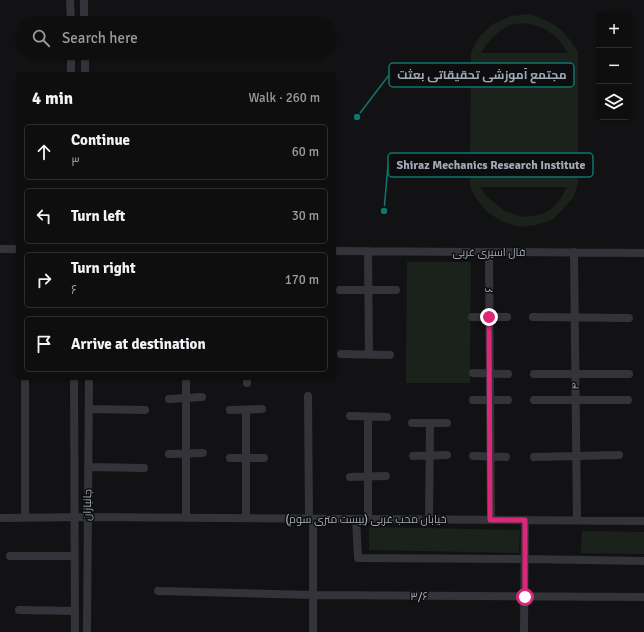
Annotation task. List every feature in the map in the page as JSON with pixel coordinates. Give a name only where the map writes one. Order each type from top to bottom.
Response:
[{"type":"street","points":[[70,0],[71,16]]},
{"type":"street","points":[[84,0],[84,16]]},
{"type":"street","points":[[71,60],[71,72]]},
{"type":"street","points":[[85,60],[85,72]]},
{"type":"street","points":[[0,249],[16,249]]},
{"type":"street","name":"فال اسیری غربی","points":[[336,251],[644,253]]},
{"type":"street","points":[[368,251],[369,355]]},
{"type":"street","name":"۶","points":[[489,252],[490,520]]},
{"type":"street","name":"۴","points":[[574,252],[577,520]]},
{"type":"street","points":[[340,290],[396,290]]},
{"type":"street","points":[[472,317],[507,317]]},
{"type":"street","points":[[533,317],[629,318]]},
{"type":"street","points":[[341,354],[390,355]]},
{"type":"street","points":[[473,373],[508,374]]},
{"type":"street","points":[[534,374],[629,374]]},
{"type":"street","points":[[25,380],[25,518]]},
{"type":"street","name":"جانبازان","points":[[74,380],[75,632]]},
{"type":"street","name":"جانبازان","points":[[87,632],[88,380]]},
{"type":"street","points":[[186,380],[186,518]]},
{"type":"street","points":[[308,396],[313,632]]},
{"type":"street","points":[[169,399],[202,397]]},
{"type":"street","points":[[473,400],[508,400]]},
{"type":"street","points":[[534,400],[628,400]]},
{"type":"street","points":[[89,409],[145,410]]},
{"type":"street","points":[[230,410],[262,409]]},
{"type":"street","points":[[246,410],[246,518]]},
{"type":"street","points":[[350,416],[387,417]]},
{"type":"street","points":[[368,417],[368,519]]},
{"type":"street","points":[[412,423],[447,423]]},
{"type":"street","points":[[429,520],[430,423]]},
{"type":"street","points":[[169,454],[203,453]]},
{"type":"street","points":[[413,456],[447,455]]},
{"type":"street","points":[[534,457],[619,455]]},
{"type":"street","points":[[473,456],[506,457]]},
{"type":"street","points":[[230,458],[264,458]]},
{"type":"street","points":[[88,467],[144,468]]},
{"type":"street","points":[[350,477],[386,476]]},
{"type":"street","name":"خیابان محب غربی (بیست متری سوم)","points":[[0,518],[87,517],[644,521]]},
{"type":"street","points":[[356,519],[358,558],[644,561]]},
{"type":"street","points":[[524,632],[525,520]]},
{"type":"street","points":[[10,556],[74,556]]},
{"type":"street","name":"۳/۶","points":[[158,591],[313,595],[644,597]]},
{"type":"street","points":[[19,610],[75,611]]},
{"type":"shaded area","points":[[530,14],[546,20],[563,32],[578,52],[578,184],[573,198],[552,220],[536,225],[519,227],[501,221],[486,211],[470,187],[471,52],[480,36],[493,24],[511,16]],"holes":[[[527,23],[551,33],[560,41],[568,53],[481,53],[499,31],[514,24]],[[480,187],[567,187],[561,198],[550,210],[539,215],[523,217],[505,211],[487,197]]]},
{"type":"shaded area","points":[[407,262],[471,262],[470,383],[406,383]]},
{"type":"shaded area","points":[[369,527],[520,530],[519,553],[369,550]]},
{"type":"shaded area","points":[[582,531],[644,532],[644,554],[581,553]]},
{"type":"place","name":"مجتمع آموزشی تحقیقاتی بعثت","points":[[357,117]]},
{"type":"place","name":"Shiraz Mechanics Research Institute","points":[[384,211]]},
{"type":"route","points":[[489,317],[490,520],[525,520],[525,597]]}]
